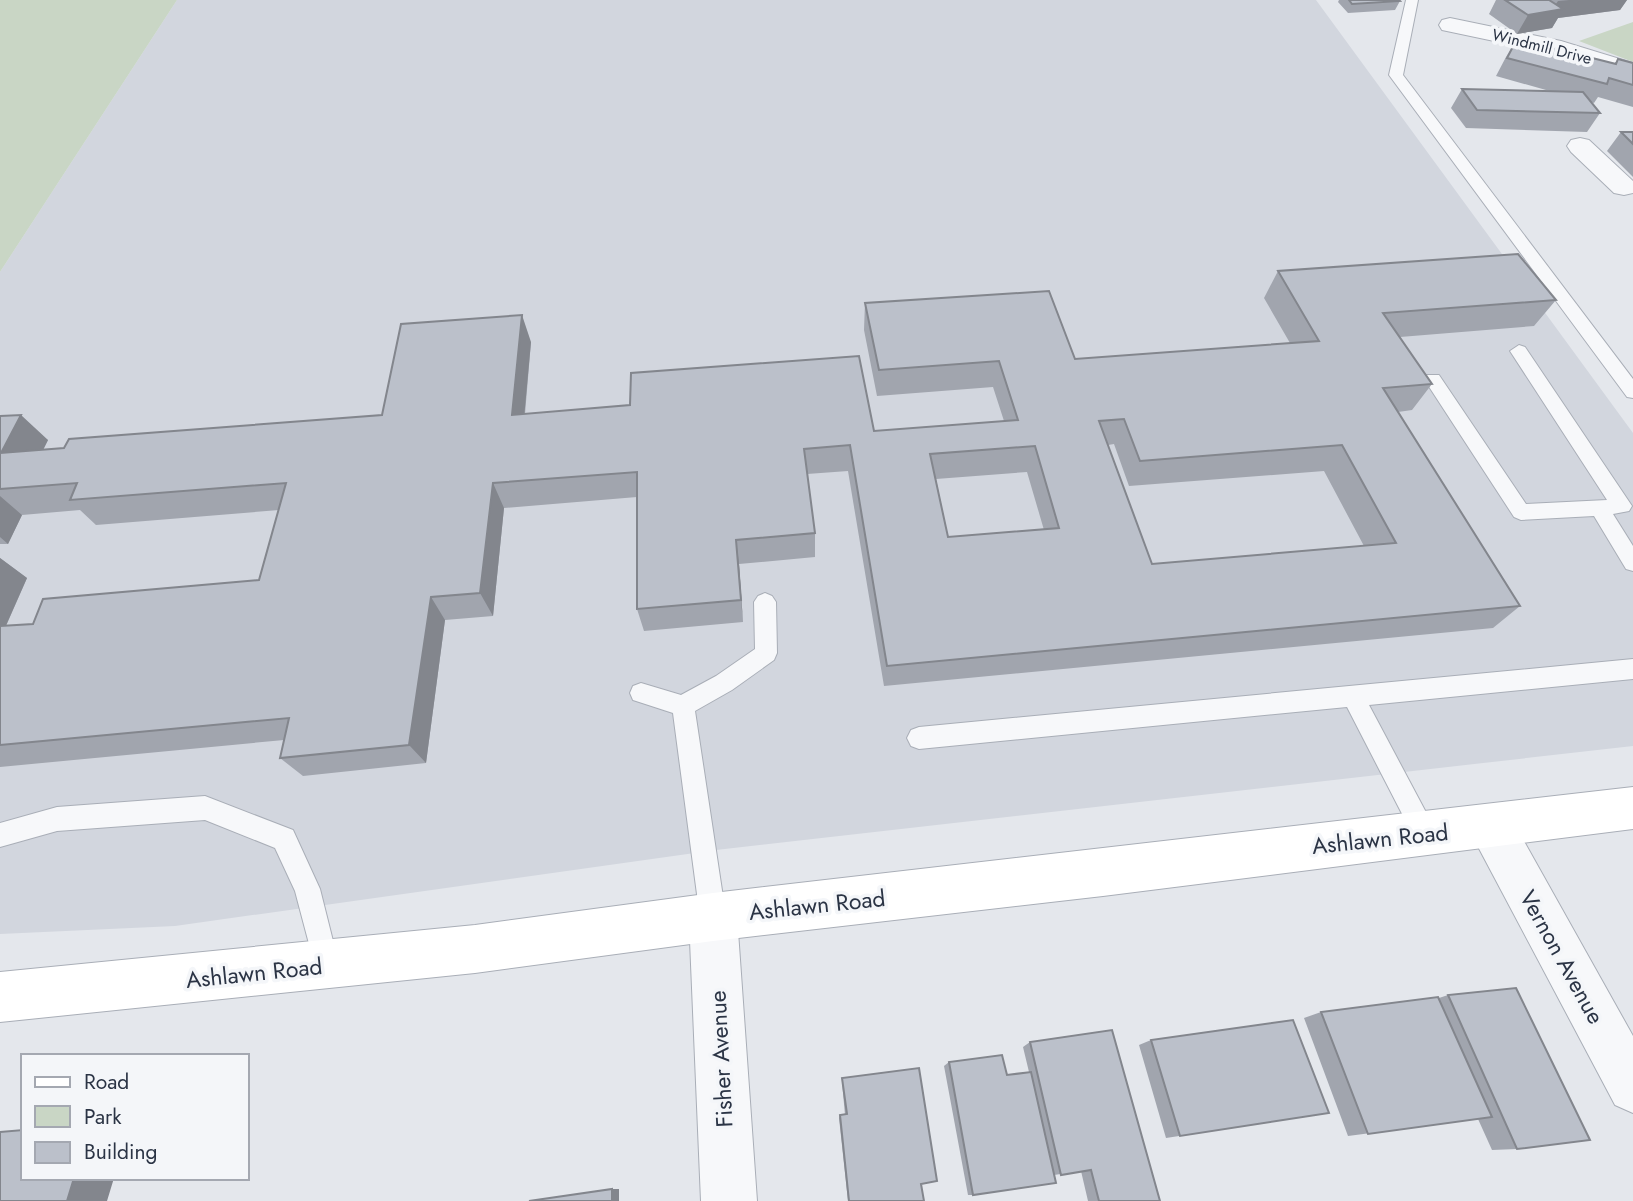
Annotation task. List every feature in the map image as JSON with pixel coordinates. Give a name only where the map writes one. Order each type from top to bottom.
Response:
[{"type":"main road","name":"Ashlawn Road","points":[[0,998],[475,949],[713,917],[1103,873],[1633,808]]},
{"type":"street","name":"Windmill Drive","points":[[1450,24],[1561,48],[1633,71]]},
{"type":"street","points":[[1580,146],[1630,191]]},
{"type":"street","name":"Vernon Avenue","points":[[1491,826],[1633,1087]]},
{"type":"street","name":"Fisher Avenue","points":[[713,917],[729,1201]]},
{"type":"lane","points":[[1412,0],[1396,75],[1633,392]]},
{"type":"lane","points":[[1433,379],[1521,512],[1622,506],[1520,351]]},
{"type":"lane","points":[[1600,508],[1633,563]]},
{"type":"lane","points":[[641,693],[683,706],[724,683],[766,653],[765,602]]},
{"type":"lane","points":[[919,738],[1633,669]]},
{"type":"lane","points":[[1353,696],[1425,833]]},
{"type":"lane","points":[[683,706],[713,917]]},
{"type":"lane","points":[[0,835],[57,820],[205,808],[284,839],[307,889],[326,965]]},
{"type":"shaded area","points":[[177,0],[1316,0],[1633,433],[1633,746],[716,850],[175,926],[0,934],[0,272]]},
{"type":"green space","points":[[0,0],[177,0],[0,272]]},
{"type":"green space","points":[[1633,22],[1633,62],[1579,41]]},
{"type":"building","points":[[1349,0],[1399,0],[1400,1],[1352,4]]},
{"type":"building","points":[[1505,0],[1549,0],[1563,9],[1528,15]]},
{"type":"building","points":[[1517,39],[1616,64],[1618,59],[1633,63],[1633,85],[1609,78],[1607,84],[1507,58]]},
{"type":"building","points":[[1462,89],[1583,92],[1600,113],[1477,110]]},
{"type":"building","points":[[1621,132],[1633,132],[1633,144]]},
{"type":"building","points":[[1518,254],[1556,300],[1383,313],[1432,384],[1383,388],[1520,606],[887,666],[850,445],[804,449],[815,533],[736,540],[741,600],[637,609],[637,472],[493,483],[480,593],[431,597],[409,745],[280,758],[289,718],[0,745],[0,626],[33,624],[43,599],[259,580],[286,483],[70,500],[77,483],[0,489],[0,416],[21,415],[1,453],[64,448],[69,439],[382,415],[401,324],[522,315],[512,415],[630,405],[631,373],[859,356],[874,431],[1018,420],[999,361],[879,370],[865,303],[1049,291],[1075,359],[1319,341],[1278,271]],"holes":[[[1124,419],[1140,461],[1342,445],[1396,543],[1152,564],[1099,421]],[[1035,446],[1059,528],[948,537],[930,454]]]},
{"type":"building","points":[[1516,988],[1590,1140],[1517,1149],[1448,995]]},
{"type":"building","points":[[1438,997],[1492,1117],[1368,1134],[1321,1012]]},
{"type":"building","points":[[1293,1020],[1329,1113],[1180,1136],[1151,1040]]},
{"type":"building","points":[[1112,1030],[1160,1201],[1099,1201],[1091,1170],[1061,1175],[1030,1042]]},
{"type":"building","points":[[1002,1055],[1007,1075],[1031,1072],[1056,1183],[973,1195],[949,1062]]},
{"type":"building","points":[[919,1068],[937,1181],[921,1184],[924,1201],[849,1201],[840,1115],[847,1114],[842,1078]]},
{"type":"building","points":[[21,1130],[21,1180],[73,1180],[67,1201],[0,1201],[0,1132]]},
{"type":"building","points":[[612,1189],[612,1201],[529,1201]]}]
